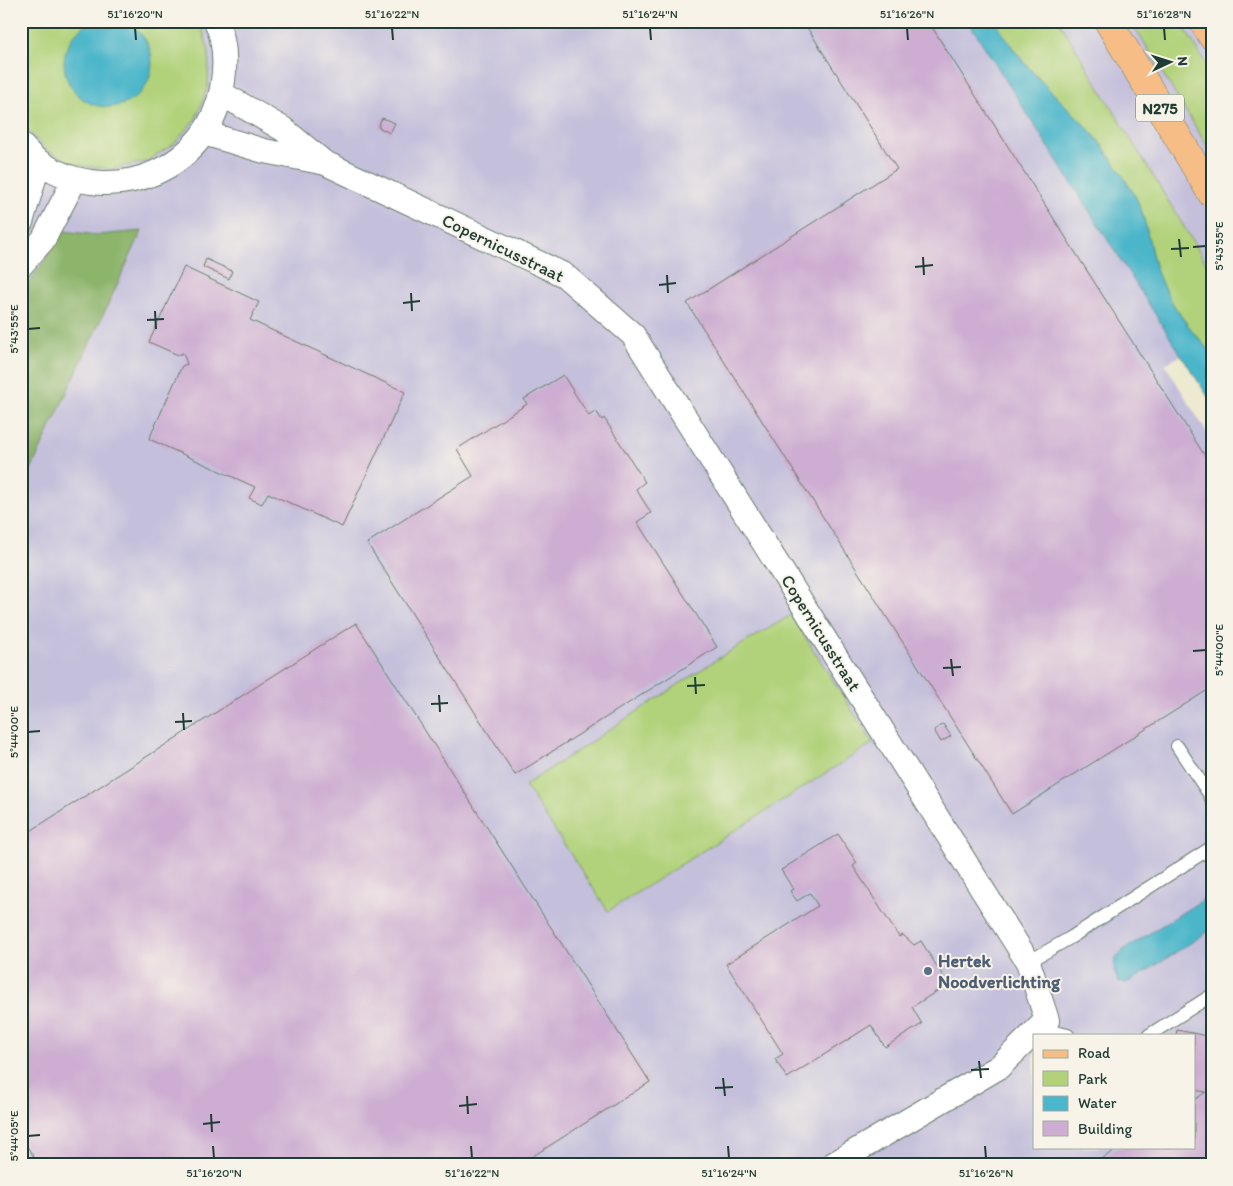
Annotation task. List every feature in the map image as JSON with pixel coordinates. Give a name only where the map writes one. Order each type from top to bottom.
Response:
[{"type":"main road","name":"N275","points":[[1108,21],[1212,194]]},
{"type":"main road","points":[[1202,21],[1212,36]]},
{"type":"street","points":[[21,145],[39,162],[56,172],[75,179],[103,184],[133,181],[160,171],[184,155],[204,133],[222,94],[225,66],[222,39],[216,21]]},
{"type":"street","name":"Copernicusstraat","points":[[222,94],[283,129],[323,162],[564,276],[633,335],[1028,962],[1047,1020],[1039,1028]]},
{"type":"street","name":"Copernicusstraat","points":[[204,133],[264,151],[323,162]]},
{"type":"street","points":[[21,222],[39,162]]},
{"type":"street","points":[[21,265],[43,240],[75,179]]},
{"type":"street","points":[[832,1165],[999,1067],[1039,1028]]},
{"type":"lane","points":[[1177,746],[1212,801]]},
{"type":"lane","points":[[1028,962],[1070,938],[1212,847]]},
{"type":"lane","points":[[1152,1034],[1212,995]]},
{"type":"lane","points":[[1039,1028],[1064,1034]]},
{"type":"shaded area","points":[[21,21],[1212,21],[1212,339],[1165,364],[1212,441],[1212,1165],[21,1165]]},
{"type":"green space","points":[[21,21],[90,21],[84,24],[132,23],[126,21],[200,21],[209,52],[208,86],[196,118],[174,144],[145,162],[112,169],[77,165],[47,150],[21,124]]},
{"type":"green space","points":[[995,21],[1059,21],[1212,273],[1212,354],[1181,316],[1162,284],[1154,262],[1141,209],[1118,168],[1092,133],[1021,59]]},
{"type":"green space","points":[[1131,21],[1180,21],[1212,74],[1212,154]]},
{"type":"green space","points":[[64,231],[97,235],[142,231],[21,491],[21,299],[29,283]]},
{"type":"green space","points":[[791,615],[873,743],[608,911],[525,785],[719,658]]},
{"type":"water","points":[[99,19],[117,19],[133,26],[145,38],[152,54],[152,72],[145,88],[133,100],[117,107],[99,107],[83,100],[71,88],[64,72],[64,54],[71,38],[83,26]]},
{"type":"water","points":[[968,21],[995,21],[1021,59],[1092,133],[1108,153],[1141,209],[1154,262],[1162,284],[1181,316],[1212,354],[1212,403]]},
{"type":"water","points":[[1212,894],[1212,929],[1136,978],[1126,983],[1118,981],[1114,970],[1115,960],[1123,950]]},
{"type":"building","points":[[803,21],[928,21],[1212,467],[1212,701],[1206,691],[1012,814],[687,303],[897,169]]},
{"type":"building","points":[[382,118],[395,123],[390,133],[378,127]]},
{"type":"building","points":[[206,259],[232,271],[229,279],[203,267]]},
{"type":"building","points":[[184,267],[259,302],[250,320],[405,392],[342,527],[268,493],[262,504],[249,498],[255,487],[149,439],[182,366],[187,364],[183,353],[178,355],[149,342]]},
{"type":"building","points":[[563,375],[589,416],[596,411],[602,420],[604,418],[645,482],[636,489],[651,513],[637,522],[717,647],[515,775],[367,543],[473,476],[457,449],[527,404],[524,399]]},
{"type":"building","points":[[356,623],[650,1082],[519,1165],[39,1165],[21,1137],[21,837]]},
{"type":"building","points":[[943,724],[951,736],[941,742],[934,730]]},
{"type":"building","points":[[838,834],[857,863],[853,866],[899,937],[903,935],[914,945],[921,941],[948,984],[912,1007],[922,1024],[885,1047],[871,1025],[787,1078],[775,1059],[783,1054],[726,964],[818,906],[810,893],[797,901],[790,891],[793,889],[781,870]]},
{"type":"building","points":[[1177,1030],[1212,1037],[1212,1165],[1092,1165],[1118,1148],[1196,1148],[1196,1099],[1206,1092],[1196,1090],[1196,1034],[1176,1034]]},
{"type":"place","name":"Hertek Noodverlichting","points":[[928,971]]}]
